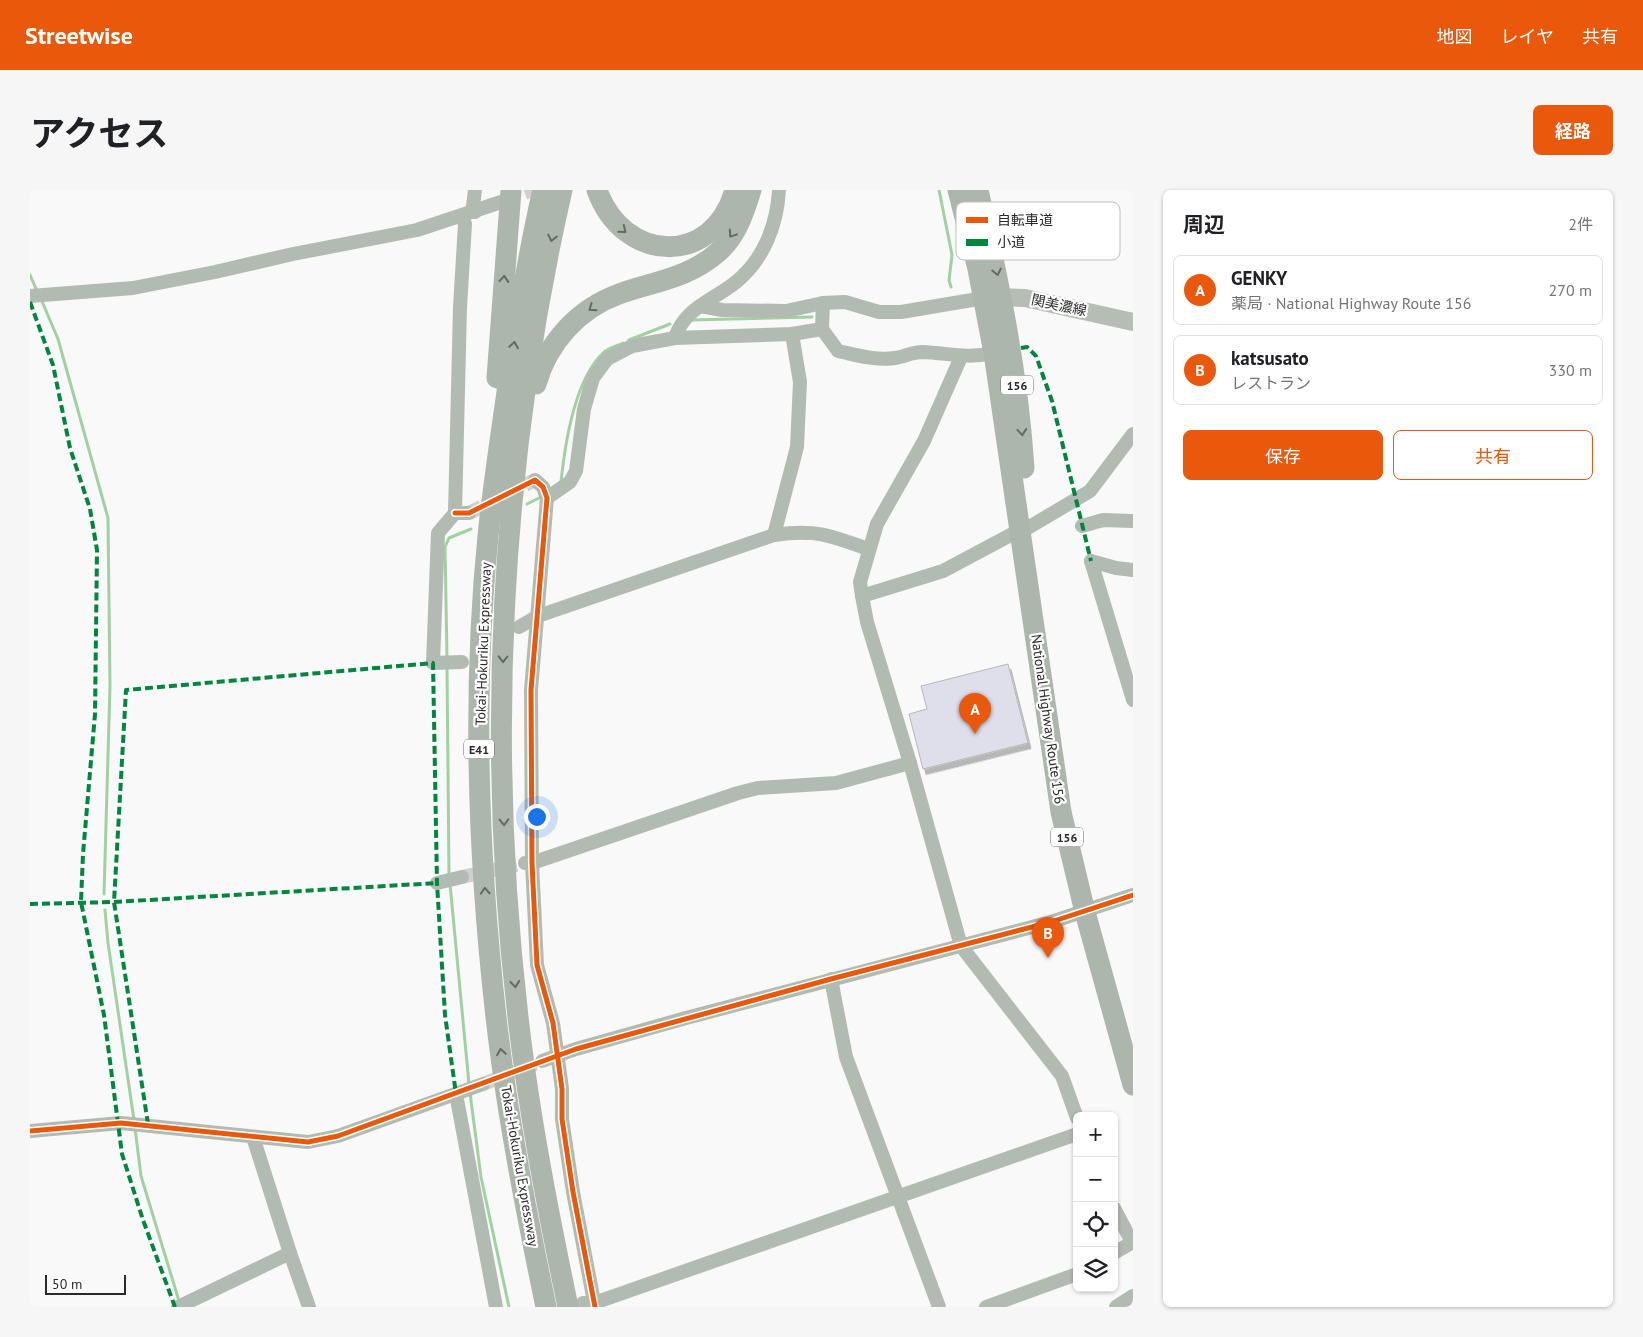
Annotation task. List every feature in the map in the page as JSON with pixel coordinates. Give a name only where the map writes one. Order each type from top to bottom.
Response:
[{"type":"highway","name":"Tokai-Hokuriku Expressway","points":[[543,190],[516,335],[488,538],[479,735],[481,825],[487,926],[496,1018],[509,1103],[546,1307]]},
{"type":"highway","name":"Tokai-Hokuriku Expressway","points":[[562,190],[543,282],[519,440],[509,534],[511,628],[501,732],[510,924],[518,1017],[532,1118],[585,1305]]},
{"type":"highway","points":[[597,190],[611,220],[624,232],[641,242],[658,246],[676,246],[696,240],[711,232],[723,219],[735,190]]},
{"type":"highway","points":[[511,628],[532,400],[540,370],[551,348],[569,326],[597,304],[618,294],[674,278],[717,253],[733,235],[744,213],[751,190]]},
{"type":"highway","points":[[488,538],[506,196]]},
{"type":"highway","name":"National Highway Route 156","points":[[983,260],[1016,379],[1022,435],[1023,530]]},
{"type":"highway","name":"National Highway Route 156","points":[[993,297],[994,353],[1023,530],[1028,584],[1061,812],[1085,912],[1133,1085]]},
{"type":"main road","name":"関美濃線","points":[[993,297],[1060,305],[1133,322]]},
{"type":"street","points":[[475,190],[473,206],[476,212]]},
{"type":"street","points":[[675,338],[678,328],[688,314],[737,282],[760,256],[776,218],[779,190]]},
{"type":"street","points":[[31,296],[132,288],[417,230],[476,212],[506,196]]},
{"type":"street","points":[[458,662],[433,662],[438,533],[462,513],[460,306],[465,224],[462,217]]},
{"type":"street","points":[[700,306],[722,310],[786,311],[845,302],[879,312],[901,312],[993,297]]},
{"type":"street","points":[[822,304],[822,329],[838,351],[876,359],[896,358],[918,352],[936,352],[961,357],[994,353]]},
{"type":"street","points":[[822,329],[792,334],[675,338],[632,346],[607,359],[593,378],[584,409],[576,471],[570,482],[543,491],[538,616],[531,690],[528,863],[537,965],[553,1023],[558,1055],[562,1089],[562,1119],[573,1192],[585,1305],[1073,1135]]},
{"type":"street","points":[[774,535],[797,447],[800,382],[792,334]]},
{"type":"street","points":[[961,357],[924,441],[877,524],[868,549],[860,582],[862,596],[867,622],[910,763],[961,946],[1062,1076],[1075,1112]]},
{"type":"street","points":[[862,596],[943,571],[1023,530],[1090,491],[1133,434]]},
{"type":"street","points":[[1082,526],[1103,520],[1133,521]]},
{"type":"street","points":[[511,628],[538,616],[774,535],[801,531],[831,535],[868,549]]},
{"type":"street","points":[[1133,570],[1116,568],[1091,561],[1133,700]]},
{"type":"street","points":[[528,863],[738,793],[758,788],[836,782],[910,763]]},
{"type":"street","points":[[440,882],[459,877]]},
{"type":"street","points":[[542,1061],[831,979],[1085,912],[1133,895]]},
{"type":"street","points":[[831,979],[846,1057],[939,1307]]},
{"type":"street","points":[[30,1131],[121,1123],[308,1142],[330,1138],[482,1085]]},
{"type":"street","points":[[458,1093],[496,1307]]},
{"type":"street","points":[[253,1137],[309,1307]]},
{"type":"street","points":[[1118,1216],[1132,1242],[1118,1251]]},
{"type":"street","points":[[182,1305],[290,1253]]},
{"type":"street","points":[[986,1307],[1073,1275]]},
{"type":"street","points":[[1116,1307],[1133,1296]]},
{"type":"building","points":[[1008,664],[1028,743],[923,769],[909,714],[927,709],[921,686]]},
{"type":"waterway","points":[[939,190],[952,255],[949,280],[951,287]]},
{"type":"waterway","points":[[30,275],[37,291]]},
{"type":"waterway","points":[[41,299],[58,339],[108,518],[110,686],[104,894]]},
{"type":"waterway","points":[[691,320],[812,317]]},
{"type":"waterway","points":[[629,340],[670,324]]},
{"type":"waterway","points":[[561,482],[568,431],[585,379],[603,353],[623,343]]},
{"type":"waterway","points":[[527,504],[543,496]]},
{"type":"waterway","points":[[447,658],[445,547],[449,538],[471,529]]},
{"type":"waterway","points":[[447,667],[449,875]]},
{"type":"waterway","points":[[450,884],[469,1084]]},
{"type":"waterway","points":[[105,910],[108,943],[134,1120]]},
{"type":"waterway","points":[[470,1093],[481,1177],[509,1307]]},
{"type":"waterway","points":[[135,1128],[141,1176],[179,1301]]},
{"type":"tunnel","points":[[505,200],[532,190]]},
{"type":"tunnel","points":[[469,513],[535,480]]},
{"type":"tunnel","points":[[462,877],[525,863]]},
{"type":"tunnel","points":[[483,1084],[542,1061]]},
{"type":"marked path","points":[[30,302],[53,365],[70,448],[90,509],[97,550],[95,714],[83,854],[81,902],[104,1015],[122,1154],[143,1220],[175,1307]]},
{"type":"marked path","points":[[1021,348],[1027,347],[1036,356],[1052,401],[1091,561]]},
{"type":"marked path","points":[[148,1124],[114,902],[126,690],[433,663],[437,883],[445,1015],[456,1094]]},
{"type":"marked path","points":[[30,904],[114,902],[437,883]]},
{"type":"cycle path","points":[[455,513],[469,513],[535,480],[543,487],[547,498],[531,690],[532,863],[537,965],[553,1023],[562,1089],[562,1119],[573,1192],[595,1307]]},
{"type":"cycle path","points":[[30,1131],[121,1123],[308,1142],[338,1136],[576,1049],[831,979],[1051,922],[1133,895]]},
{"type":"place","name":"GENKY","points":[[975,734]]},
{"type":"place","name":"katsusato","points":[[1048,958]]}]
